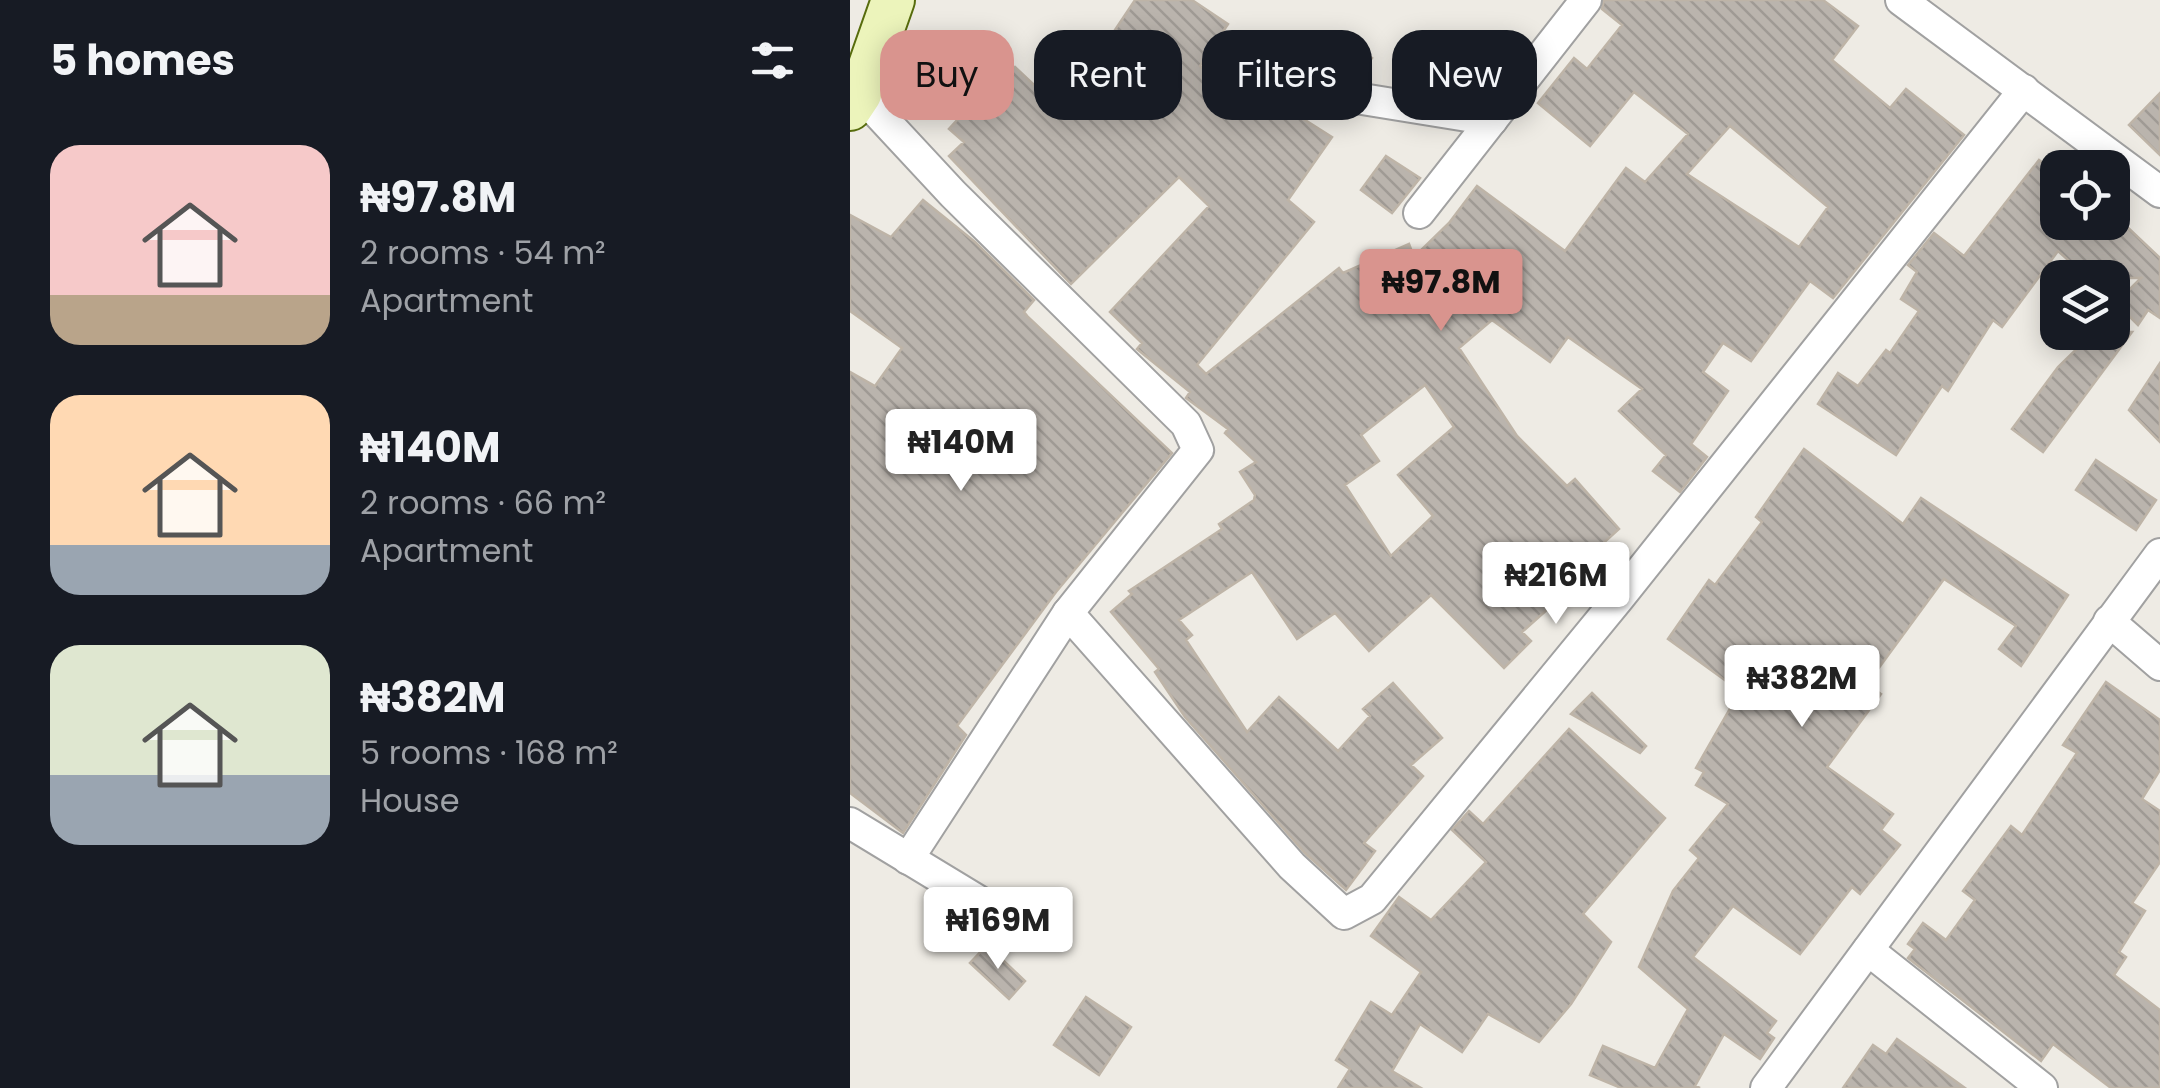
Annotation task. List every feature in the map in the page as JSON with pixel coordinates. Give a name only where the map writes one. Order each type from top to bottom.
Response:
[{"type":"street","points":[[893,0],[855,102],[954,194],[1186,424],[1198,450],[1068,613],[908,860]]},
{"type":"street","points":[[1537,63],[1586,0]]},
{"type":"street","points":[[1901,0],[2160,192]]},
{"type":"street","points":[[1068,613],[1292,866],[1344,914],[1372,898],[1409,854],[2024,90]]},
{"type":"street","points":[[1420,213],[1492,120]]},
{"type":"street","points":[[1766,1088],[2160,554]]},
{"type":"street","points":[[2109,621],[2160,664]]},
{"type":"street","points":[[850,823],[1018,925]]},
{"type":"street","points":[[1868,950],[2042,1088]]},
{"type":"building","points":[[1135,0],[1192,0],[1228,24],[1224,30],[1202,30],[1202,120],[1305,120],[1332,137],[1288,200],[1314,222],[1197,365],[1206,374],[1339,268],[1343,273],[1409,244],[1414,257],[1449,223],[1477,186],[1565,251],[1626,168],[1645,182],[1688,134],[1634,92],[1590,146],[1538,103],[1574,58],[1587,69],[1622,25],[1602,9],[1604,0],[1823,0],[1858,26],[1832,60],[1890,108],[1906,89],[1964,135],[1833,298],[1810,281],[1751,361],[1723,343],[1703,372],[1728,391],[1691,444],[1707,457],[1680,492],[1653,471],[1666,455],[1619,411],[1642,389],[1568,337],[1550,362],[1492,320],[1459,348],[1517,436],[1567,486],[1575,479],[1619,529],[1577,567],[1585,576],[1522,632],[1531,641],[1504,668],[1431,595],[1369,651],[1335,613],[1297,639],[1252,572],[1179,620],[1192,635],[1186,640],[1247,732],[1279,697],[1338,751],[1370,716],[1363,709],[1393,683],[1442,738],[1411,765],[1423,776],[1364,843],[1375,851],[1346,890],[1305,853],[1185,717],[1155,672],[1159,669],[1111,612],[1132,594],[1129,591],[1222,529],[1219,524],[1254,500],[1255,495],[1240,472],[1256,462],[1225,433],[1228,429],[1186,398],[1190,392],[1137,349],[1142,343],[1110,312],[1209,206],[1179,177],[1071,284],[949,156],[964,142],[949,129],[957,120],[1014,120],[1015,67],[1034,85],[1034,120],[1182,120],[1182,30],[1115,30]],"holes":[[[1730,126],[1828,207],[1799,247],[1687,174]],[[1425,385],[1454,427],[1398,475],[1433,516],[1391,556],[1345,485],[1379,461],[1361,435]]]},
{"type":"building","points":[[2160,93],[2160,155],[2129,125]]},
{"type":"building","points":[[1386,156],[1420,178],[1392,213],[1361,190]]},
{"type":"building","points":[[2039,160],[2040,240],[2130,240],[2130,230],[2160,258],[2160,318],[2148,310],[2138,325],[2130,317],[2130,289],[2141,278],[2130,278],[2130,260],[2068,260],[2058,251],[2051,260],[2040,260],[2040,275],[2002,327],[1993,320],[1948,391],[1942,386],[1896,455],[1818,404],[1838,373],[1858,386],[1886,350],[1890,353],[1919,311],[1901,299],[1917,272],[1908,265],[1934,233],[1964,256]]},
{"type":"building","points":[[923,200],[975,242],[1034,300],[1024,312],[1028,317],[1172,453],[1056,592],[957,726],[966,735],[903,833],[850,793],[850,372],[875,386],[902,348],[850,311],[850,215],[891,237]]},
{"type":"building","points":[[2075,350],[2119,350],[2043,452],[2012,429]]},
{"type":"building","points":[[2160,363],[2160,442],[2129,410]]},
{"type":"building","points":[[1804,449],[1903,524],[1921,498],[2068,595],[2021,666],[1999,649],[2016,626],[1944,579],[1867,684],[1881,694],[1827,767],[1893,814],[1881,830],[1900,845],[1860,894],[1852,887],[1800,954],[1733,906],[1693,957],[1776,1021],[1767,1033],[1774,1038],[1760,1059],[1724,1034],[1695,1086],[1700,1088],[1621,1088],[1590,1075],[1603,1046],[1655,1068],[1688,1009],[1639,967],[1673,891],[1699,858],[1690,850],[1728,804],[1696,785],[1704,772],[1696,768],[1740,691],[1668,639],[1709,580],[1715,585],[1762,522],[1756,517]]},
{"type":"building","points":[[2096,460],[2156,500],[2136,530],[2076,490]]},
{"type":"building","points":[[2106,682],[2160,720],[2160,770],[2142,799],[2160,811],[2160,862],[2132,903],[2145,911],[2119,952],[2126,957],[2114,975],[2160,1010],[2160,1088],[2111,1088],[2053,1044],[2041,1061],[1908,958],[1915,949],[1908,944],[1923,923],[1946,940],[1975,900],[1963,891],[2011,826],[2022,835],[2077,753],[2063,745]]},
{"type":"building","points":[[1592,693],[1646,746],[1640,753],[1571,714]]},
{"type":"building","points":[[1569,729],[1665,818],[1583,914],[1611,942],[1571,1004],[1539,1042],[1488,1014],[1462,1052],[1420,1024],[1392,1071],[1421,1088],[1338,1088],[1350,1069],[1336,1060],[1371,1002],[1392,1015],[1421,972],[1371,936],[1399,897],[1431,920],[1486,862],[1452,830],[1469,811],[1483,824]]},
{"type":"building","points":[[987,945],[1025,981],[1009,999],[970,963]]},
{"type":"building","points":[[1086,997],[1131,1027],[1099,1075],[1054,1045]]},
{"type":"building","points":[[1897,1039],[1965,1088],[1843,1088],[1873,1045],[1886,1054]]}]
